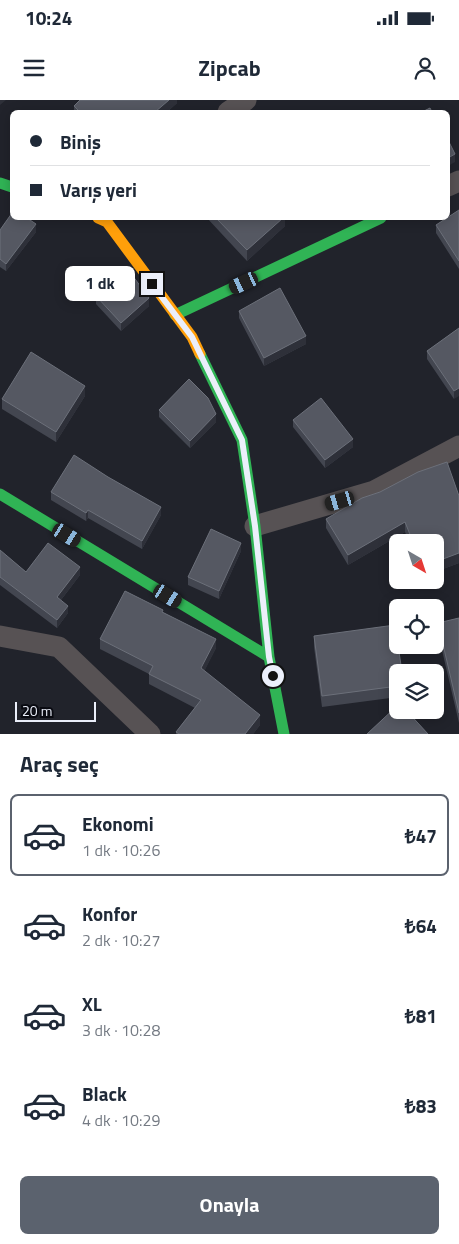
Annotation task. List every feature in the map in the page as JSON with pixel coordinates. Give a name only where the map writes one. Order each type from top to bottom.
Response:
[{"type":"street","points":[[231,110],[246,100]]},
{"type":"street","points":[[102,220],[106,222],[192,337],[242,440],[255,526],[269,657],[284,734]]},
{"type":"street","points":[[175,315],[377,220]]},
{"type":"street","points":[[255,526],[374,491],[459,446]]},
{"type":"street","points":[[0,494],[269,657]]},
{"type":"street","points":[[0,636],[59,647],[150,734]]},
{"type":"building","points":[[80,100],[169,100],[157,110],[78,110],[74,106]]},
{"type":"building","points":[[450,144],[455,154],[450,157]]},
{"type":"building","points":[[459,210],[459,261],[436,225],[444,220],[450,220],[450,216]]},
{"type":"building","points":[[10,216],[10,220],[30,220],[36,224],[6,264],[0,259],[0,230]]},
{"type":"building","points":[[218,220],[281,220],[247,250]]},
{"type":"building","points":[[127,268],[149,298],[121,323],[96,296]]},
{"type":"building","points":[[280,288],[306,336],[264,358],[239,311]]},
{"type":"building","points":[[459,328],[459,388],[454,391],[427,351]]},
{"type":"building","points":[[31,352],[85,386],[56,432],[2,399]]},
{"type":"building","points":[[189,379],[208,398],[216,414],[190,441],[159,410]]},
{"type":"building","points":[[321,398],[353,439],[325,460],[293,420]]},
{"type":"building","points":[[74,455],[161,507],[142,541],[88,510],[86,513],[51,492]]},
{"type":"building","points":[[447,462],[459,496],[459,553],[444,559],[444,534],[410,534],[405,522],[348,555],[326,519],[362,498],[380,492],[418,472]]},
{"type":"building","points":[[211,529],[241,543],[219,591],[188,577]]},
{"type":"building","points":[[48,543],[80,567],[57,597],[68,606],[57,620],[0,577],[0,550],[26,572]]},
{"type":"building","points":[[125,591],[216,639],[201,668],[260,715],[245,734],[179,734],[176,732],[201,700],[149,674],[153,666],[100,639]]},
{"type":"building","points":[[459,618],[459,713],[444,649],[444,622]]},
{"type":"building","points":[[389,626],[389,654],[399,654],[401,664],[389,664],[389,687],[322,696],[314,636]]},
{"type":"building","points":[[389,713],[389,719],[414,719],[428,734],[367,734]]},
{"type":"traffic: fast","points":[[0,183],[10,186]]},
{"type":"traffic: fast","points":[[175,315],[377,220]]},
{"type":"traffic: fast","points":[[200,354],[242,440],[255,526],[269,657],[284,734]]},
{"type":"traffic: fast","points":[[0,494],[269,657]]},
{"type":"traffic: slow","points":[[102,220],[107,222],[192,337],[200,354]]},
{"type":"route","points":[[152,284],[192,337],[242,440],[255,526],[269,657],[273,676]]}]
